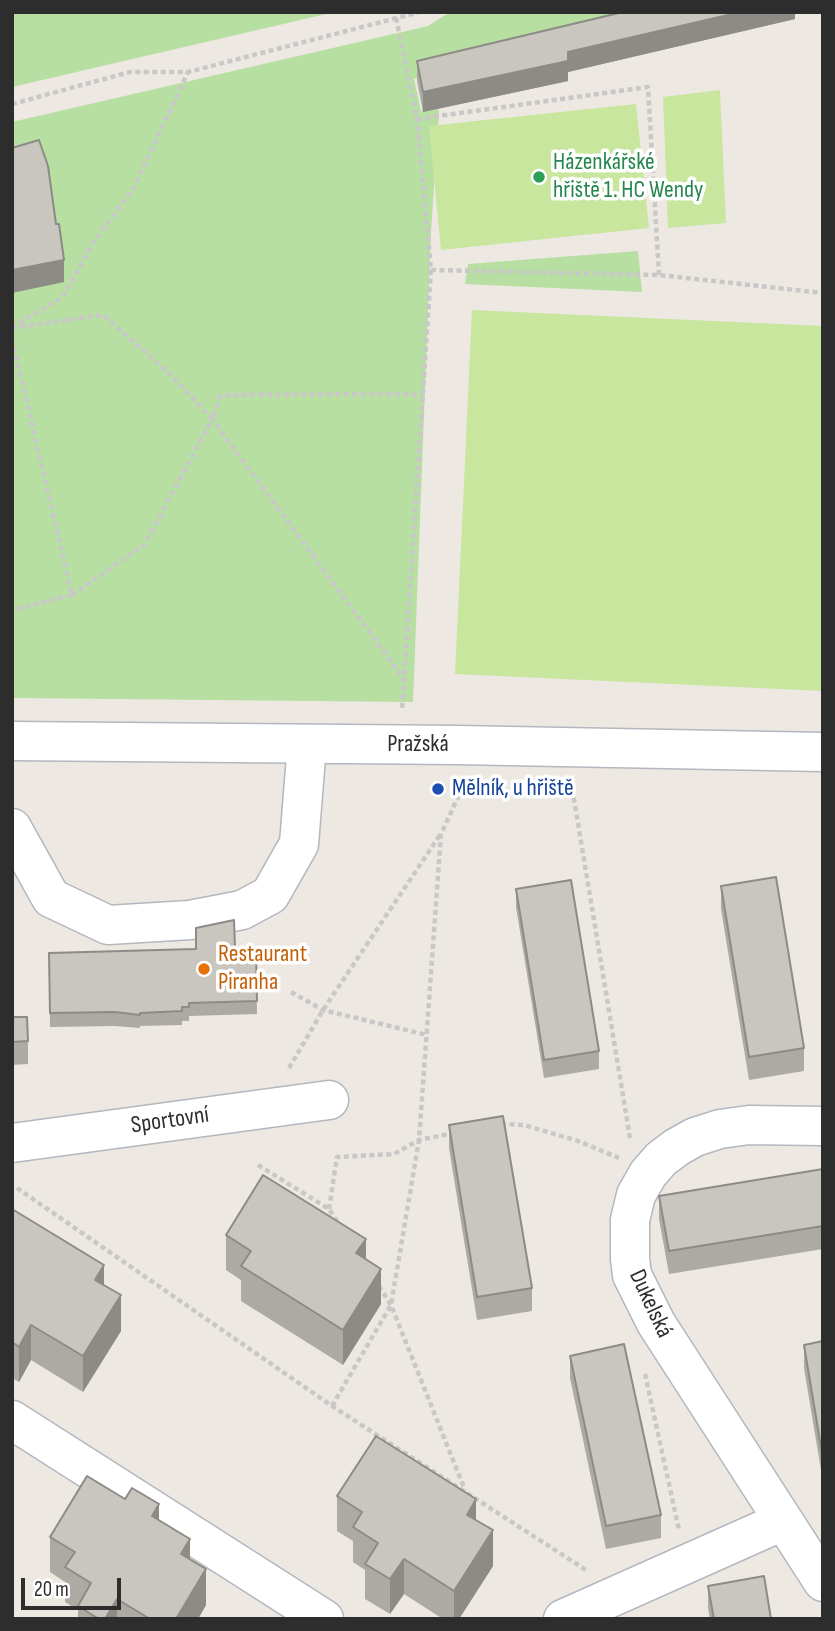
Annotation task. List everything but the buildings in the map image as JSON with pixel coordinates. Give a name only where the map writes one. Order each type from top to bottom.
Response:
[{"type":"street","name":"Pražská","points":[[12,741],[823,752]]},
{"type":"street","points":[[12,828],[51,898],[108,925],[190,920],[242,911],[270,895],[299,844],[307,744]]},
{"type":"street","name":"Sportovní","points":[[12,1143],[329,1100]]},
{"type":"street","name":"Dukelská","points":[[823,1126],[749,1125],[720,1129],[695,1137],[661,1159],[639,1168],[630,1220],[632,1275],[656,1323],[823,1582]]},
{"type":"street","points":[[12,1420],[324,1619]]},
{"type":"street","points":[[563,1619],[783,1521]]},
{"type":"path","points":[[12,104],[130,72],[188,72],[420,12]]},
{"type":"path","points":[[396,18],[416,119],[431,270],[399,745]]},
{"type":"path","points":[[12,328],[63,297],[94,241],[134,187],[188,72]]},
{"type":"path","points":[[416,119],[648,87],[659,275]]},
{"type":"path","points":[[431,270],[659,275],[823,293]]},
{"type":"path","points":[[12,328],[103,315],[172,376],[212,419],[404,679]]},
{"type":"path","points":[[12,340],[72,595]]},
{"type":"path","points":[[12,610],[72,595],[145,544],[212,419],[221,395],[422,395]]},
{"type":"path","points":[[570,776],[634,1158],[639,1168]]},
{"type":"path","points":[[265,1109],[323,1010],[441,834],[466,778]]},
{"type":"path","points":[[332,1406],[391,1305],[419,1140],[441,834]]},
{"type":"path","points":[[291,992],[323,1010],[427,1035]]},
{"type":"path","points":[[493,1125],[524,1125],[578,1141],[639,1168]]},
{"type":"path","points":[[329,1209],[337,1157],[394,1154],[419,1140],[456,1133]]},
{"type":"path","points":[[258,1165],[329,1209],[343,1230]]},
{"type":"path","points":[[16,1188],[332,1406],[623,1594]]},
{"type":"path","points":[[377,1283],[391,1305],[466,1491]]},
{"type":"path","points":[[643,1368],[686,1565]]},
{"type":"green space","points":[[12,12],[335,12],[12,87]]},
{"type":"green space","points":[[455,12],[703,12],[414,79],[421,111],[437,108],[439,111],[431,232],[413,702],[12,698],[12,122],[428,26]]},
{"type":"green space","points":[[720,90],[726,223],[668,228],[663,97]]},
{"type":"green space","name":"Házenkářské hřiště 1. HC Wendy","points":[[636,104],[649,228],[441,250],[429,126]]},
{"type":"green space","points":[[638,251],[642,292],[465,284],[468,264]]},
{"type":"green space","points":[[472,310],[823,326],[823,691],[455,674]]},
{"type":"place","name":"Házenkářské hřiště 1. HC Wendy","points":[[539,177]]},
{"type":"place","name":"Mělník, u hřiště","points":[[438,789]]},
{"type":"place","name":"Restaurant Piranha","points":[[204,969]]}]
